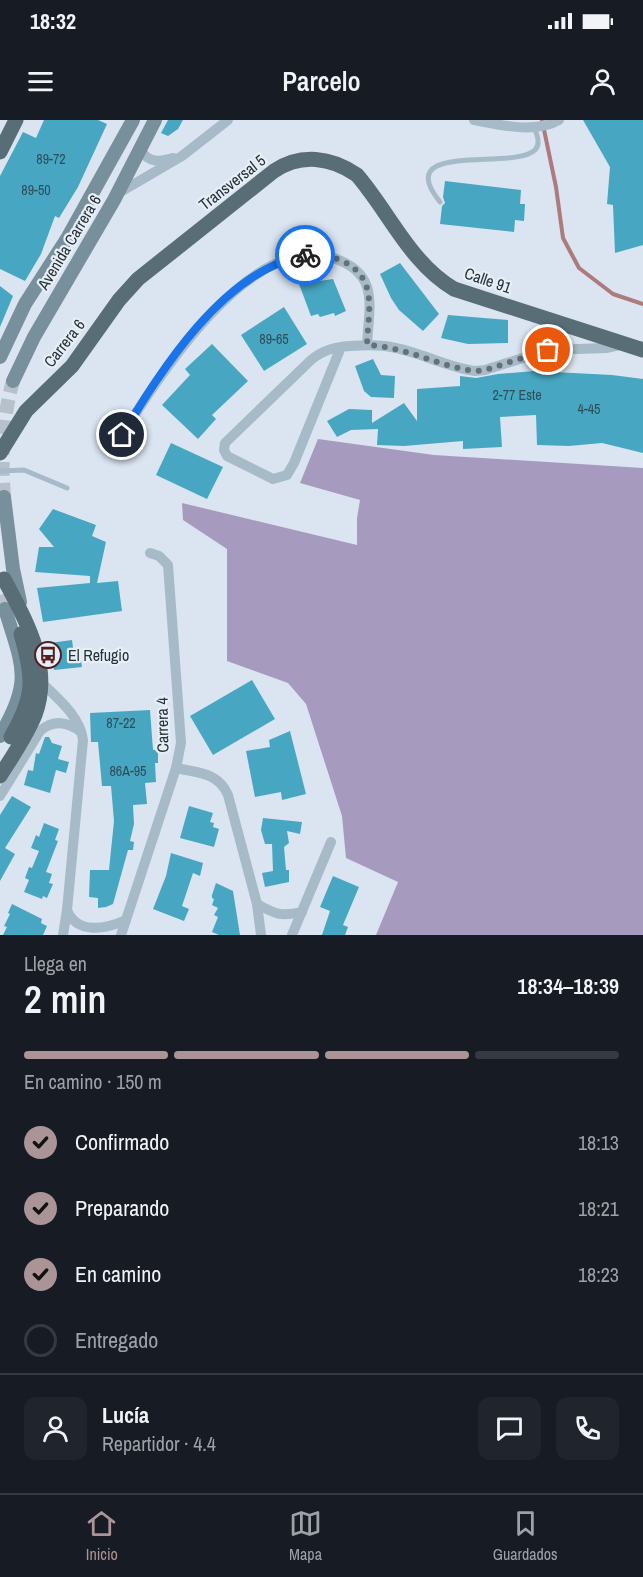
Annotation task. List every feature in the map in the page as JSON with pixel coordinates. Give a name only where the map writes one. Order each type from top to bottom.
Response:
[{"type":"main road","points":[[0,152],[16,120]]},
{"type":"main road","name":"Avenida Carrera 6","points":[[0,357],[25,304],[68,237],[134,120]]},
{"type":"main road","name":"Avenida Carrera 6","points":[[13,381],[34,337],[117,194],[155,120]]},
{"type":"main road","name":"Transversal 5","points":[[161,260],[284,165],[309,159],[334,162]]},
{"type":"main road","name":"Calle 91","points":[[334,162],[357,175],[419,260],[448,285],[462,292],[643,350]]},
{"type":"main road","name":"Carrera 6","points":[[0,453],[26,411],[72,366],[119,300],[138,279],[161,260]]},
{"type":"main road","points":[[0,776],[34,717],[42,683],[37,653],[16,586],[4,497]]},
{"type":"main road","points":[[2,574],[26,622]]},
{"type":"main road","points":[[0,756],[22,716],[31,686],[29,663],[2,574]]},
{"type":"main road","points":[[0,736],[18,702],[23,678],[21,662],[5,609]]},
{"type":"street","points":[[117,194],[182,156],[228,120]]},
{"type":"street","points":[[474,120],[496,124],[536,126],[556,122]]},
{"type":"street","points":[[141,150],[144,155],[156,161],[182,156]]},
{"type":"street","points":[[122,435],[163,371],[223,301],[256,275],[281,261],[309,254],[324,254],[348,264],[362,276],[367,282],[369,304],[367,345]]},
{"type":"street","points":[[341,347],[294,463],[286,475],[273,479],[227,456],[224,450],[225,443],[320,352],[341,347],[388,346],[475,371],[485,370],[548,350],[600,348],[624,344]]},
{"type":"street","name":"Carrera 4","points":[[121,935],[176,768],[181,743],[168,565],[159,556],[150,553]]},
{"type":"street","points":[[42,683],[69,711],[82,732],[83,748],[63,935]]},
{"type":"street","points":[[0,796],[40,731],[47,725],[63,723],[82,732]]},
{"type":"street","points":[[176,768],[213,776],[223,783],[257,904],[261,935]]},
{"type":"street","points":[[292,935],[331,842]]},
{"type":"street","points":[[257,904],[278,914],[302,912]]},
{"type":"street","points":[[67,910],[71,919],[83,926],[93,928],[112,926],[126,920]]},
{"type":"lane","points":[[440,202],[428,181],[432,166],[444,162],[508,158],[534,152],[538,141],[536,126]]},
{"type":"lane","points":[[0,471],[24,470],[67,488]]},
{"type":"shaded area","points":[[318,439],[434,455],[643,468],[643,935],[376,935],[398,882],[346,858],[342,816],[306,704],[288,683],[227,661],[227,549],[183,520],[182,503],[357,545],[360,500],[300,483]]},
{"type":"building","points":[[44,120],[98,120],[107,124],[78,187],[59,218],[55,216],[41,254],[25,281],[0,269],[0,176],[23,132],[36,138]]},
{"type":"building","points":[[168,120],[183,120],[178,129],[168,136],[161,133]]},
{"type":"building","points":[[583,120],[643,120],[643,245],[615,253],[613,205],[607,204],[610,167]]},
{"type":"building","points":[[445,181],[521,190],[520,204],[525,204],[524,221],[515,220],[514,232],[440,224],[442,206],[445,203],[443,197]]},
{"type":"building","points":[[400,263],[439,314],[423,331],[399,310],[380,274]]},
{"type":"building","points":[[333,279],[346,311],[335,316],[334,313],[320,317],[318,314],[311,316],[299,284]]},
{"type":"building","points":[[0,286],[13,296],[0,327]]},
{"type":"building","points":[[284,307],[307,344],[264,371],[241,335]]},
{"type":"building","points":[[448,315],[508,320],[508,343],[468,344],[441,338]]},
{"type":"building","points":[[212,344],[248,381],[212,415],[216,419],[198,439],[162,405],[190,375],[185,369]]},
{"type":"building","points":[[373,359],[381,375],[395,376],[394,398],[371,397],[364,391],[355,366]]},
{"type":"building","points":[[534,371],[643,379],[643,453],[602,443],[569,446],[537,445],[536,415],[500,417],[502,447],[463,449],[463,441],[404,446],[377,445],[378,429],[351,430],[337,437],[327,421],[349,409],[372,410],[372,423],[404,403],[417,421],[417,389],[460,386],[460,376],[476,378]]},
{"type":"building","points":[[171,443],[223,467],[207,499],[156,475]]},
{"type":"building","points":[[53,509],[96,525],[92,536],[106,542],[97,583],[118,581],[122,611],[43,622],[37,588],[90,583],[90,576],[35,572],[39,547],[54,547],[39,529]]},
{"type":"building","points":[[72,640],[74,655],[80,654],[82,667],[54,670],[50,643]]},
{"type":"building","points":[[252,680],[275,719],[213,755],[190,716]]},
{"type":"building","points":[[150,710],[153,750],[158,750],[158,763],[155,763],[156,782],[145,783],[147,804],[133,805],[134,824],[130,841],[134,842],[133,850],[128,850],[113,904],[98,908],[98,898],[89,897],[90,870],[109,870],[114,821],[111,786],[102,786],[98,742],[91,742],[90,713]]},
{"type":"building","points":[[290,731],[306,794],[282,800],[281,792],[255,797],[246,751],[270,747],[269,740]]},
{"type":"building","points":[[45,737],[49,737],[52,743],[62,746],[58,759],[69,762],[66,773],[56,770],[50,793],[24,785],[28,770],[33,771],[36,753],[39,754]]},
{"type":"building","points":[[12,796],[31,807],[5,848],[15,854],[0,881],[0,815]]},
{"type":"building","points":[[189,806],[213,813],[210,822],[214,823],[213,827],[219,829],[214,847],[180,838]]},
{"type":"building","points":[[263,818],[302,822],[300,834],[287,831],[289,843],[284,847],[289,882],[265,887],[262,873],[273,871],[272,844],[265,844],[261,830]]},
{"type":"building","points":[[44,823],[59,829],[55,840],[58,841],[46,872],[52,874],[49,883],[53,884],[47,898],[43,896],[42,899],[24,892],[29,880],[25,878],[29,867],[32,868],[39,851],[31,848],[36,835],[39,837]]},
{"type":"building","points":[[171,853],[203,863],[200,876],[193,873],[182,906],[189,909],[184,921],[153,909],[166,876]]},
{"type":"building","points":[[333,876],[359,887],[343,925],[348,927],[345,935],[322,935],[330,911],[320,907]]},
{"type":"building","points":[[216,883],[233,891],[240,935],[219,935],[212,932],[218,917],[214,915],[218,908],[212,905]]},
{"type":"building","points":[[12,904],[42,919],[41,923],[47,926],[43,935],[3,935]]},
{"type":"waterway","points":[[542,120],[556,187],[563,238],[579,268],[613,294],[643,304]]},
{"type":"tunnel","points":[[4,497],[3,439],[13,381]]},
{"type":"tunnel","points":[[0,595],[5,609]]},
{"type":"way so far","points":[[305,255],[324,254],[338,259],[357,270],[367,282],[369,304],[367,345],[388,346],[475,371],[485,370],[548,350]]},
{"type":"place","name":"El Refugio","points":[[48,655]]},
{"type":"route","points":[[122,435],[163,371],[223,301],[267,268],[295,256],[305,255]]}]
